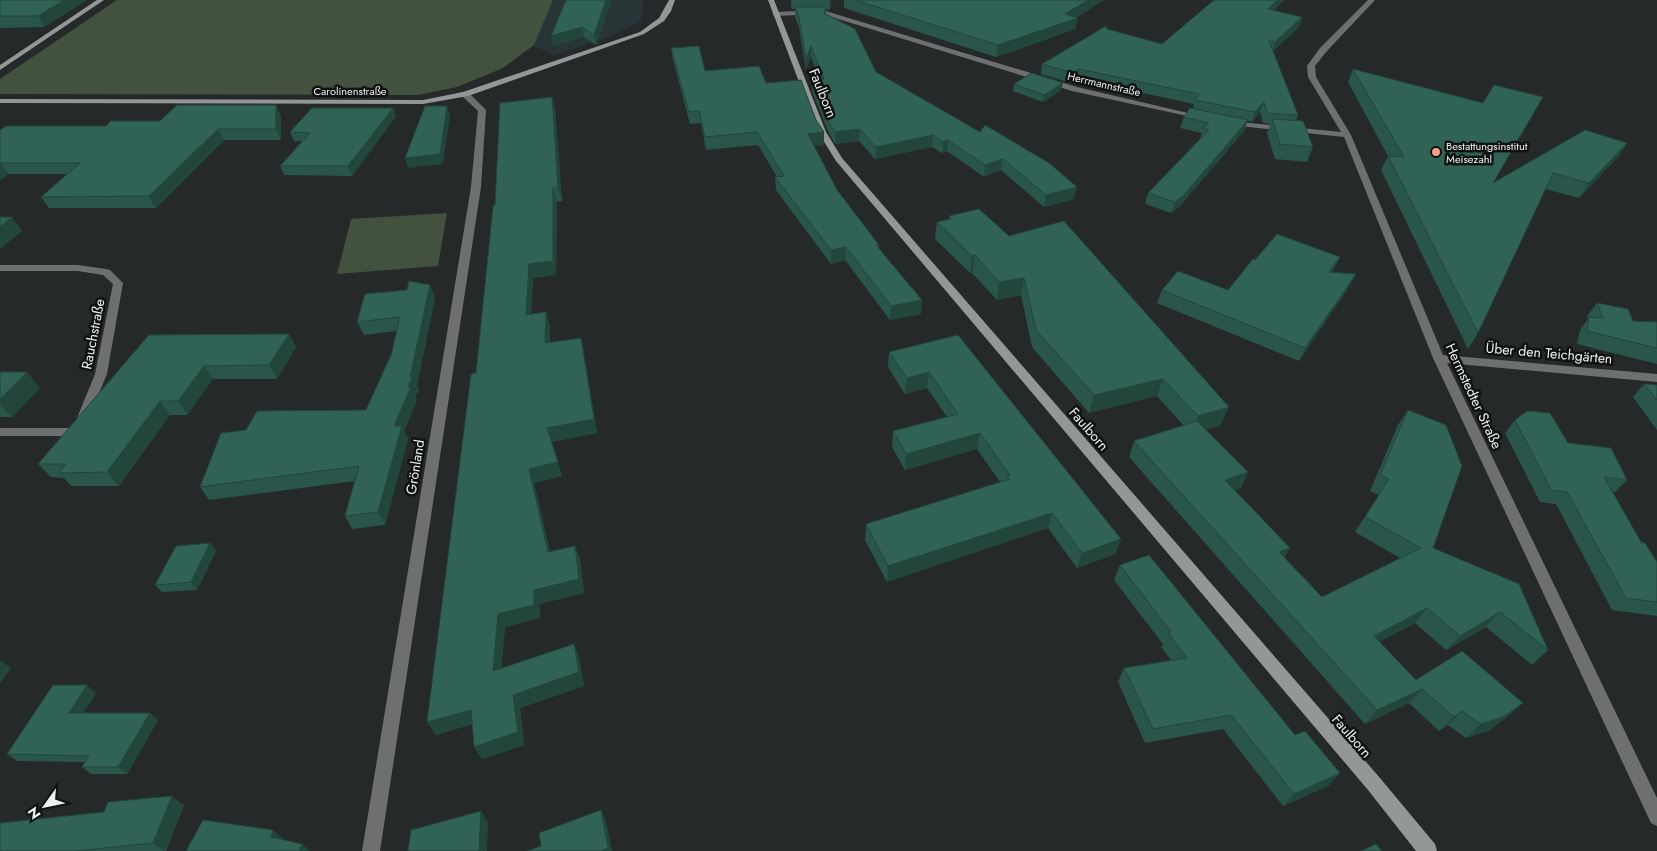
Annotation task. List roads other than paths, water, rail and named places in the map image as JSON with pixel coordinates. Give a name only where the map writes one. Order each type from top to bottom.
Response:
[{"type":"street","points":[[0,68],[101,0]]},
{"type":"street","name":"Carolinenstraße","points":[[0,101],[423,102],[465,94],[642,34],[658,25],[668,14],[672,0]]},
{"type":"street","name":"Faulborn","points":[[771,0],[822,132],[839,159],[1374,784],[1428,851]]},
{"type":"street","name":"Hermstedter Straße","points":[[1372,0],[1323,50],[1311,66],[1312,77],[1347,135],[1439,358],[1657,817]]},
{"type":"street","name":"Herrmannstraße","points":[[776,14],[822,12],[1075,89],[1206,118]]},
{"type":"street","name":"Grönland","points":[[371,851],[476,187],[482,110],[465,94]]},
{"type":"street","points":[[1224,122],[1243,126],[1347,135]]},
{"type":"street","name":"Rauchstraße","points":[[0,268],[78,268],[106,272],[118,283],[101,374],[77,433],[0,432]]},
{"type":"street","name":"Über den Teichgärten","points":[[1439,358],[1657,378]]},
{"type":"place","name":"Bestattungsinstitut Meisezahl","points":[[1436,152]]}]
